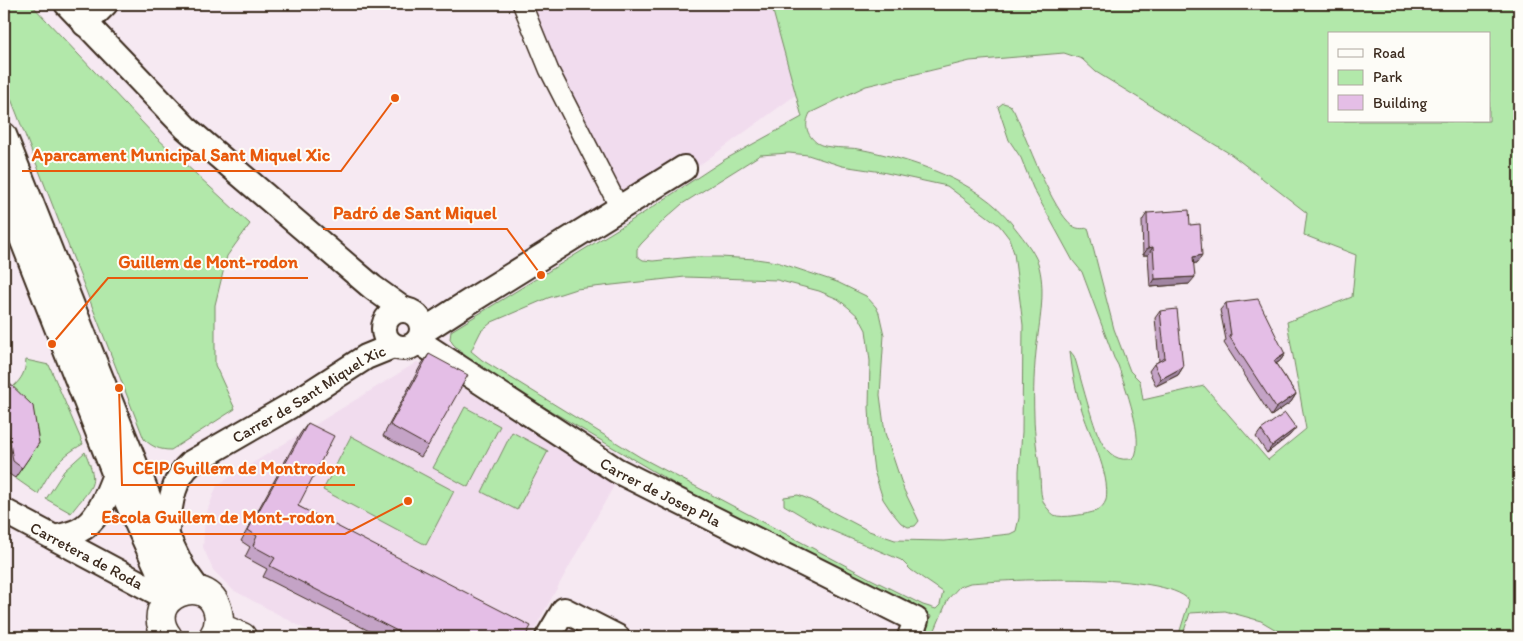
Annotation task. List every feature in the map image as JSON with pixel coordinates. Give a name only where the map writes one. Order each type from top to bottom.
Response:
[{"type":"street","name":"Carrer de Josep Pla","points":[[68,4],[186,128],[415,324],[616,470],[913,629]]},
{"type":"street","points":[[85,24],[104,4]]},
{"type":"street","points":[[522,4],[549,70],[620,209]]},
{"type":"street","points":[[4,135],[149,499],[183,569],[198,591]]},
{"type":"street","points":[[415,324],[456,310],[684,168]]},
{"type":"street","points":[[4,193],[114,475],[170,597]]},
{"type":"street","points":[[372,287],[388,336],[407,348],[415,324]]},
{"type":"street","points":[[388,336],[386,320],[390,314],[397,311],[415,324]]},
{"type":"street","name":"Carrer de Sant Miquel Xic","points":[[166,536],[173,490],[183,470],[191,463],[290,406],[366,357],[388,336]]},
{"type":"street","points":[[56,538],[87,526],[102,506],[114,475]]},
{"type":"street","name":"Carretera de Roda","points":[[4,511],[170,597]]},
{"type":"street","points":[[164,636],[161,614],[170,597],[186,590],[198,591],[208,596],[216,605],[224,634]]},
{"type":"street","points":[[548,637],[564,610],[617,637]]},
{"type":"shaded area","points":[[525,4],[771,4],[797,94],[631,215]]},
{"type":"shaded area","points":[[417,362],[460,386],[616,482],[530,637],[320,637],[233,590],[213,570],[203,547],[205,517],[217,485]]},
{"type":"green space","points":[[4,4],[31,4],[156,137],[250,224],[227,256],[215,305],[215,365],[235,409],[171,450],[156,448],[144,439],[4,81]]},
{"type":"green space","points":[[771,4],[1519,4],[1519,637],[1288,637],[1261,621],[1225,611],[1190,613],[1182,637],[1178,637],[1189,600],[1174,591],[1119,581],[1050,579],[970,583],[959,587],[948,599],[932,637],[923,637],[931,616],[680,487],[478,368],[453,344],[450,339],[451,331],[642,214],[724,160],[802,117]],"holes":[[[1064,53],[1082,59],[1096,72],[1232,155],[1307,213],[1304,235],[1356,255],[1352,297],[1287,322],[1306,429],[1268,460],[1204,386],[1143,400],[1140,381],[1130,371],[1114,329],[1088,228],[1076,228],[1065,218],[1048,190],[1014,111],[1010,105],[1003,103],[998,107],[1009,140],[1021,158],[1033,188],[1073,261],[1082,272],[1118,365],[1136,426],[1137,449],[1134,458],[1123,459],[1108,451],[1097,433],[1074,356],[1070,351],[1079,400],[1098,453],[1107,490],[1106,500],[1099,509],[1075,516],[1054,515],[1046,506],[1041,494],[1035,430],[1034,370],[1041,313],[1042,283],[1038,263],[1030,248],[998,209],[963,184],[943,174],[879,153],[821,145],[813,140],[807,129],[810,113],[866,86],[970,61]],[[789,153],[808,155],[842,166],[882,172],[947,186],[999,225],[1009,238],[1014,253],[1023,325],[1022,432],[1019,471],[1019,518],[1016,531],[1010,534],[945,541],[895,540],[869,531],[806,498],[798,495],[784,497],[784,505],[816,524],[901,560],[911,570],[943,592],[940,605],[936,609],[923,605],[871,579],[640,457],[482,360],[471,351],[481,331],[492,322],[548,298],[576,289],[685,277],[777,280],[819,291],[838,299],[849,308],[859,317],[866,330],[870,361],[869,407],[874,471],[883,499],[891,511],[901,523],[908,527],[915,526],[919,521],[904,490],[885,433],[880,395],[884,335],[879,313],[866,296],[837,282],[777,262],[720,257],[692,257],[653,261],[643,260],[637,256],[637,249],[641,244],[682,204],[760,155]]]},
{"type":"green space","points":[[26,360],[49,365],[83,444],[61,459],[38,494],[15,478],[31,454],[13,387],[22,375]]},
{"type":"green space","points":[[465,407],[500,426],[468,487],[433,468]]},
{"type":"green space","points":[[512,432],[548,451],[517,510],[482,492]]},
{"type":"green space","points":[[351,436],[454,491],[426,545],[323,490]]},
{"type":"green space","points":[[85,452],[93,479],[89,491],[71,513],[46,499],[64,471]]},
{"type":"building","points":[[1189,210],[1190,225],[1200,224],[1202,255],[1193,257],[1195,277],[1155,279],[1153,247],[1148,248],[1147,213]]},
{"type":"building","points":[[1258,299],[1285,354],[1274,361],[1296,394],[1276,408],[1229,336],[1231,335],[1226,303]]},
{"type":"building","points":[[1177,309],[1183,367],[1161,379],[1154,364],[1165,358],[1160,311]]},
{"type":"building","points":[[429,354],[468,375],[428,446],[390,425]]},
{"type":"building","points":[[4,378],[33,406],[39,443],[22,468],[13,461],[6,418],[4,420]]},
{"type":"building","points":[[1285,413],[1296,428],[1272,446],[1261,430]]},
{"type":"building","points":[[308,423],[334,436],[298,506],[531,626],[525,637],[409,637],[270,566],[275,558],[253,546],[257,536],[248,530]]},
{"type":"place","name":"Aparcament Municipal Sant Miquel Xic","points":[[395,98]]},
{"type":"place","name":"Padró de Sant Miquel","points":[[541,275]]},
{"type":"place","name":"Guillem de Mont-rodon","points":[[52,344]]},
{"type":"place","name":"CEIP Guillem de Montrodon","points":[[119,388]]},
{"type":"place","name":"Escola Guillem de Mont-rodon","points":[[408,501]]}]
